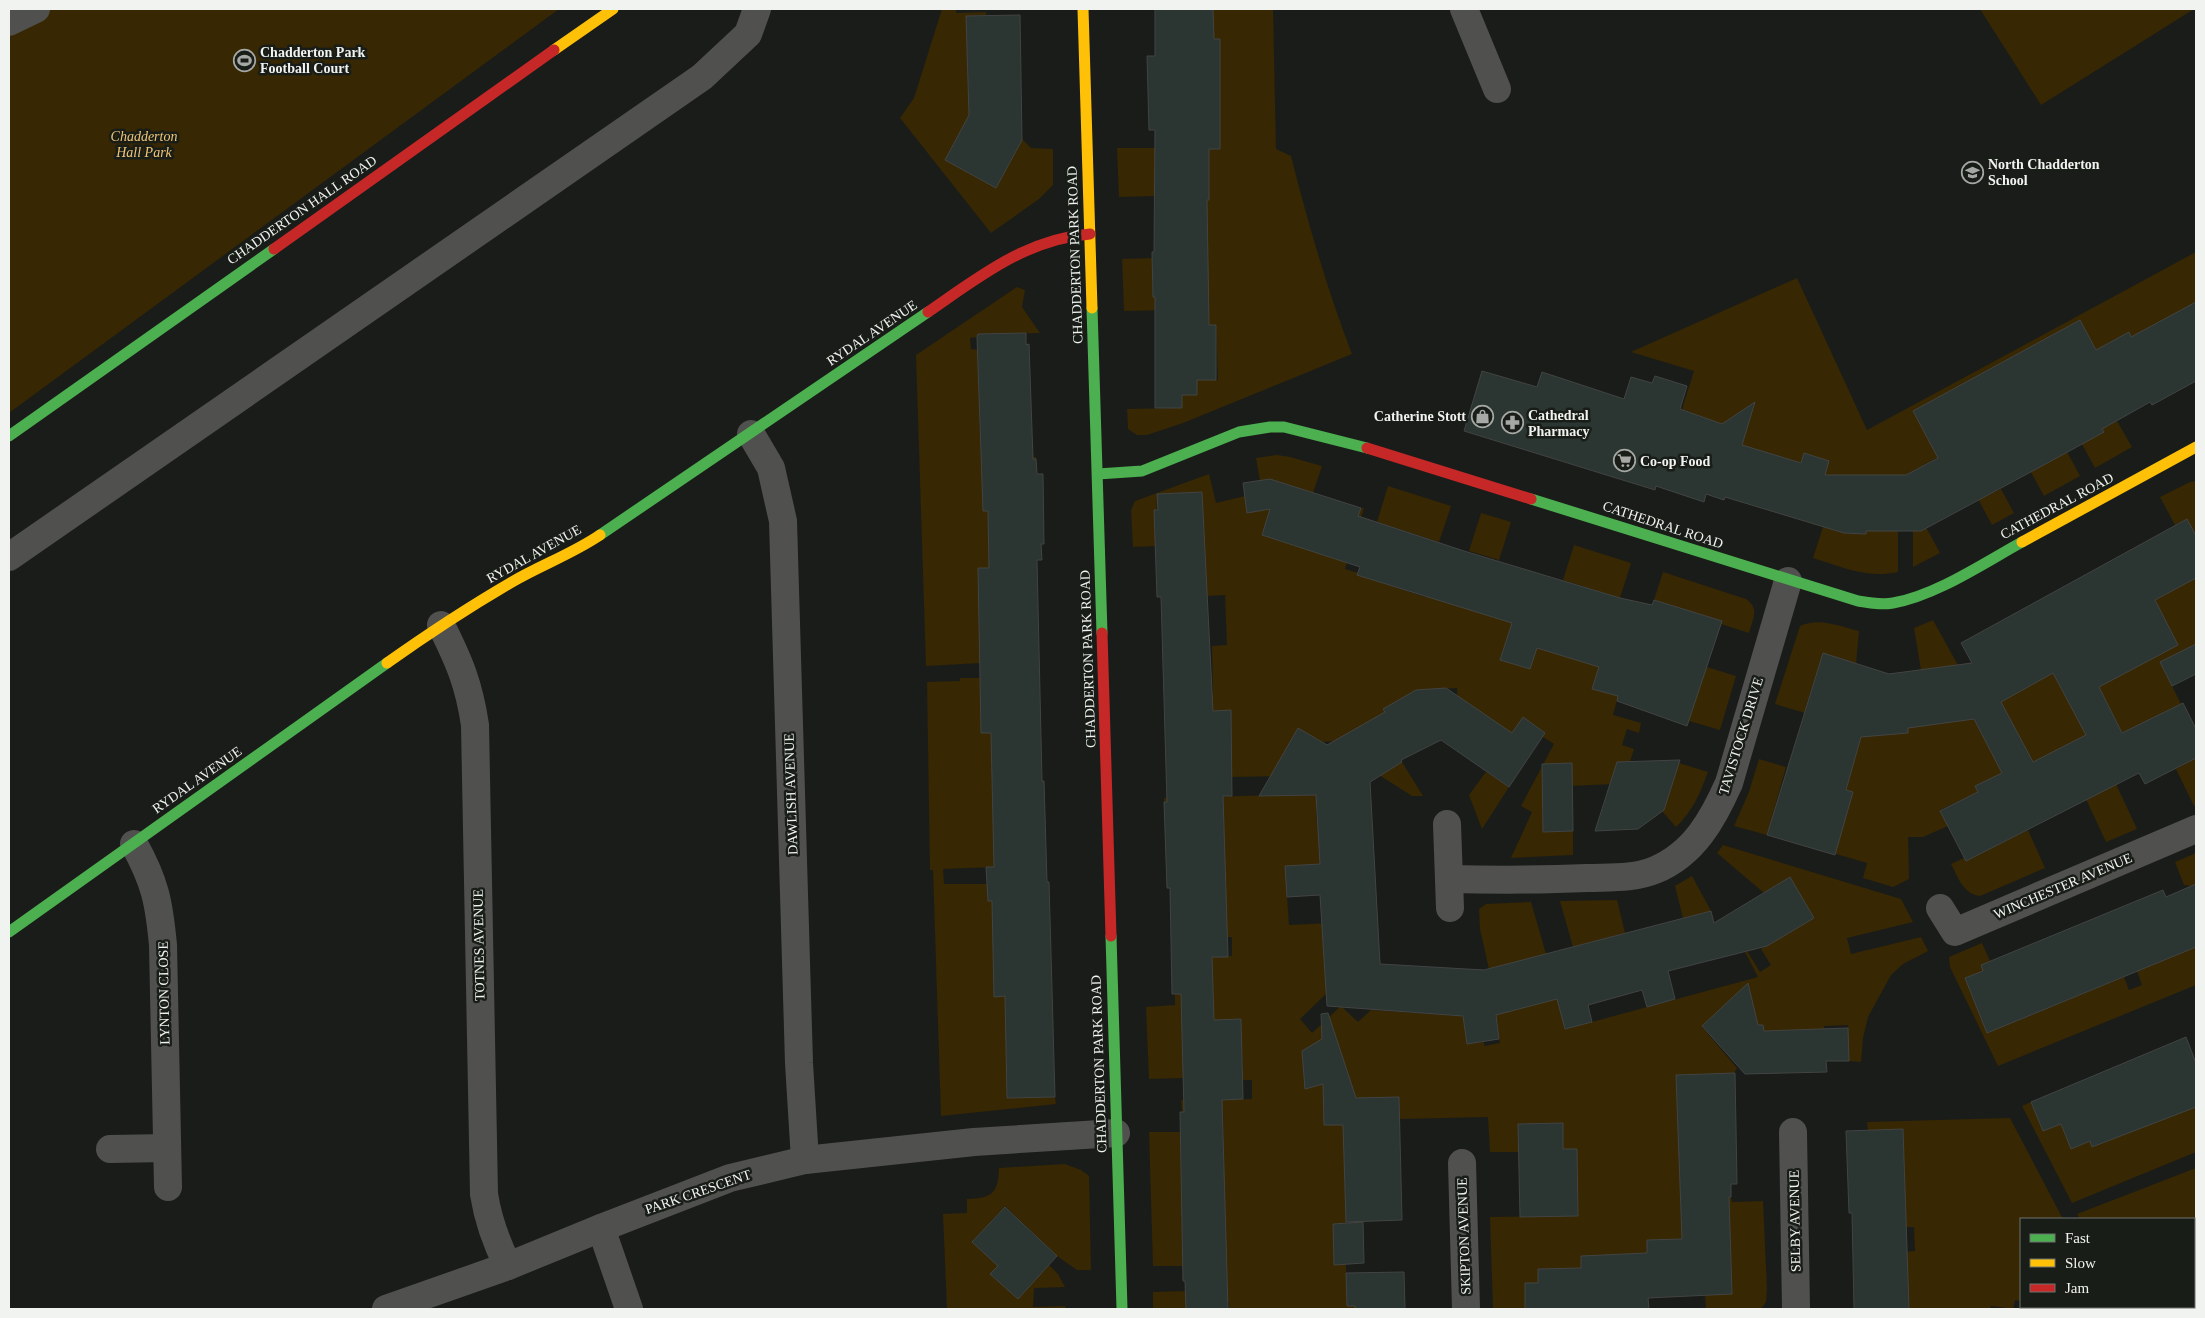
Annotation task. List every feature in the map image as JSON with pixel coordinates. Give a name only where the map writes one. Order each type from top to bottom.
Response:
[{"type":"street","points":[[9,22],[36,9]]},
{"type":"street","name":"CHADDERTON HALL ROAD","points":[[9,436],[613,9]]},
{"type":"street","points":[[9,557],[702,77],[748,34],[757,9]]},
{"type":"street","name":"CHADDERTON PARK ROAD","points":[[1083,9],[1122,1309]]},
{"type":"street","points":[[1464,9],[1497,89]]},
{"type":"street","name":"RYDAL AVENUE","points":[[9,932],[441,625],[514,581],[582,547],[1008,258],[1040,244],[1074,235],[1090,234]]},
{"type":"street","name":"CATHEDRAL ROAD","points":[[1098,474],[1142,471],[1239,432],[1270,427],[1284,427],[1346,441],[1788,581],[1875,604],[1893,603],[1914,598],[1940,586],[2196,447]]},
{"type":"street","name":"DAWLISH AVENUE","points":[[751,434],[771,468],[783,521],[799,1062],[805,1160]]},
{"type":"street","name":"TAVISTOCK DRIVE","points":[[1449,879],[1537,880],[1623,877],[1654,870],[1683,853],[1702,834],[1717,810],[1729,783],[1788,581]]},
{"type":"street","name":"TOTNES AVENUE","points":[[441,625],[462,666],[471,695],[475,725],[484,1194],[488,1218],[495,1239],[508,1266]]},
{"type":"street","points":[[1447,824],[1450,908]]},
{"type":"street","name":"WINCHESTER AVENUE","points":[[1940,908],[1955,932],[2196,829]]},
{"type":"street","name":"LYNTON CLOSE","points":[[134,844],[154,883],[160,910],[163,945],[168,1187]]},
{"type":"street","name":"SELBY AVENUE","points":[[1793,1132],[1796,1309]]},
{"type":"street","name":"PARK CRESCENT","points":[[386,1309],[508,1266],[730,1178],[805,1160],[974,1142],[1116,1133]]},
{"type":"street","points":[[110,1149],[167,1148]]},
{"type":"street","name":"SKIPTON AVENUE","points":[[1462,1163],[1466,1309]]},
{"type":"street","points":[[601,1228],[629,1309]]},
{"type":"green space","name":"Chadderton Hall Park","points":[[9,9],[559,9],[9,413]]},
{"type":"green space","points":[[942,9],[956,9],[956,13],[986,12],[986,15],[971,16],[971,29],[967,47],[968,91],[1021,91],[959,133],[945,160],[996,188],[1022,139],[1031,148],[1053,149],[1053,185],[1039,199],[991,233],[900,118],[914,98]]},
{"type":"green space","points":[[1213,9],[1273,9],[1276,149],[1291,156],[1318,256],[1352,354],[1183,423],[1147,435],[1137,435],[1128,429],[1127,409],[1181,408],[1182,395],[1197,380],[1218,380],[1216,325],[1198,325],[1170,310],[1124,311],[1122,259],[1152,258],[1153,297],[1208,296],[1193,199],[1209,200],[1209,149],[1220,149],[1220,40],[1155,40],[1155,36],[1197,21],[1213,21]]},
{"type":"green space","points":[[1980,9],[2194,9],[2041,105]]},
{"type":"green space","points":[[1117,148],[1160,148],[1155,196],[1119,197]]},
{"type":"green space","points":[[2196,252],[2196,314],[2192,305],[2135,344],[2129,332],[2105,345],[2108,370],[2080,321],[2056,389],[2104,431],[2102,429],[2117,421],[2132,447],[2095,468],[2054,393],[2034,470],[2053,460],[2066,450],[2080,476],[2044,496],[1993,403],[1956,450],[1982,498],[2001,489],[2014,513],[1992,525],[1927,404],[1913,411],[1938,457],[1904,476],[1844,475],[1844,533],[1866,534],[1866,531],[1898,531],[1898,572],[1887,574],[1866,573],[1813,558],[1823,527],[1810,523],[1829,461],[1804,453],[1801,463],[1754,449],[1743,482],[1731,478],[1745,418],[1736,415],[1730,418],[1722,443],[1703,436],[1708,419],[1682,409],[1694,371],[1631,352],[1797,278],[1867,430]]},
{"type":"green space","points":[[1017,287],[1025,290],[1022,307],[1040,333],[979,334],[978,337],[970,338],[971,349],[978,350],[982,403],[979,404],[980,435],[1030,434],[1031,457],[1036,457],[1036,459],[1007,460],[983,511],[988,511],[989,561],[1004,567],[978,569],[981,663],[926,666],[916,355]]},
{"type":"green space","points":[[1277,455],[1322,466],[1313,493],[1279,482],[1262,535],[1343,561],[1361,508],[1364,508],[1345,569],[1425,597],[1426,595],[1512,623],[1500,659],[1530,669],[1537,648],[1567,657],[1572,642],[1604,652],[1593,689],[1608,693],[1637,653],[1704,674],[1707,667],[1736,676],[1720,730],[1617,700],[1613,715],[1641,723],[1639,733],[1627,729],[1622,745],[1634,749],[1625,778],[1679,763],[1708,772],[1691,808],[1676,827],[1662,811],[1616,784],[1543,787],[1543,832],[1573,831],[1573,855],[1511,858],[1532,812],[1521,806],[1554,744],[1543,737],[1542,731],[1526,720],[1512,733],[1486,716],[1460,753],[1457,688],[1419,690],[1388,717],[1334,741],[1323,742],[1298,729],[1290,742],[1371,804],[1316,807],[1317,825],[1325,824],[1328,869],[1286,882],[1289,925],[1331,923],[1328,992],[1300,1019],[1312,1033],[1341,1006],[1358,1022],[1371,1010],[1461,1016],[1464,1018],[1467,1044],[1484,1042],[1484,1046],[1500,1043],[1496,1014],[1557,999],[1566,1029],[1758,977],[1745,952],[1747,951],[1760,972],[1771,965],[1761,949],[1787,933],[1764,893],[1717,853],[1723,845],[1901,899],[1913,922],[1847,938],[1851,954],[1921,937],[1928,951],[1903,964],[1891,975],[1868,1017],[1863,1038],[1861,1062],[1849,1061],[1848,1025],[1824,1026],[1824,1029],[1764,1031],[1763,1025],[1742,1025],[1713,1016],[1702,1027],[1737,1068],[1734,1073],[1676,1075],[1681,1199],[1731,1197],[1732,1202],[1763,1201],[1767,1289],[1766,1302],[1761,1309],[1706,1309],[1705,1295],[1732,1293],[1730,1233],[1702,1238],[1647,1240],[1647,1253],[1581,1268],[1538,1269],[1538,1283],[1525,1283],[1525,1309],[1493,1309],[1490,1217],[1578,1216],[1577,1149],[1563,1149],[1562,1123],[1518,1124],[1518,1152],[1490,1152],[1488,1117],[1400,1119],[1399,1097],[1323,1099],[1324,1125],[1343,1125],[1346,1223],[1333,1224],[1334,1264],[1346,1264],[1347,1306],[1355,1306],[1355,1309],[1229,1309],[1229,1302],[1186,1304],[1186,1309],[1153,1309],[1153,1292],[1225,1290],[1227,1280],[1225,1207],[1182,1208],[1183,1266],[1153,1266],[1149,1132],[1180,1132],[1182,1186],[1224,1185],[1223,1111],[1182,1112],[1181,1100],[1252,1099],[1252,1080],[1243,1080],[1241,1019],[1189,1021],[1183,1078],[1149,1079],[1146,1007],[1175,1005],[1175,994],[1213,993],[1212,957],[1232,956],[1232,937],[1211,937],[1226,904],[1223,800],[1164,802],[1164,798],[1283,795],[1282,776],[1230,777],[1231,711],[1205,711],[1164,696],[1213,695],[1212,646],[1227,645],[1225,595],[1207,596],[1157,495],[1156,546],[1133,547],[1131,510],[1135,501],[1209,474],[1216,503],[1245,496],[1265,509],[1256,458]]},
{"type":"green space","points":[[2196,481],[2196,536],[2187,519],[2175,525],[2160,497],[2190,482]]},
{"type":"green space","points":[[1388,486],[1451,506],[1439,542],[1377,522]]},
{"type":"green space","points":[[1913,503],[1940,553],[1913,567]]},
{"type":"green space","points":[[1481,513],[1511,522],[1499,560],[1469,551]]},
{"type":"green space","points":[[1574,545],[1631,563],[1620,598],[1563,580]]},
{"type":"green space","points":[[1663,572],[1746,599],[1753,606],[1754,610],[1754,618],[1749,633],[1721,624],[1721,621],[1654,600]]},
{"type":"green space","points":[[2196,578],[2196,654],[2192,646],[2160,662],[2181,704],[2122,733],[2099,688],[2091,733],[2030,764],[2001,771],[2003,779],[1987,780],[1975,786],[1978,792],[1940,810],[1948,826],[1923,837],[1908,837],[1909,879],[1893,887],[1863,878],[1867,863],[1819,849],[1847,814],[1853,792],[1838,787],[1838,785],[1847,788],[1851,773],[1823,765],[1805,713],[1775,704],[1800,626],[1807,623],[1822,622],[1859,631],[1856,664],[1823,654],[1806,706],[1823,712],[1891,674],[1903,672],[1910,727],[1953,666],[1921,670],[1914,628],[1933,620],[1975,696],[2037,682],[2053,673],[2067,699],[2178,645],[2155,600]],"holes":[[[1905,704],[1908,732],[1891,734]]]},
{"type":"green space","points":[[960,678],[996,678],[999,733],[994,867],[943,869],[944,884],[987,884],[988,901],[992,901],[994,969],[1051,968],[1052,976],[993,978],[994,996],[1006,996],[1007,1098],[1055,1097],[1056,1104],[941,1116],[933,870],[930,870],[927,682],[960,681]]},
{"type":"green space","points":[[2196,758],[2196,805],[2194,806],[2176,769]]},
{"type":"green space","points":[[1759,759],[1786,767],[1767,835],[1734,826],[1749,792]]},
{"type":"green space","points":[[1402,762],[1423,796],[1412,796],[1379,775]]},
{"type":"green space","points":[[1486,772],[1509,787],[1482,829],[1469,795]]},
{"type":"green space","points":[[2116,784],[2137,829],[2106,842],[2086,799]]},
{"type":"green space","points":[[2028,830],[2045,868],[1980,896],[1974,895],[1965,888],[1951,864],[1964,858],[1966,861]]},
{"type":"green space","points":[[2196,853],[2196,884],[2191,886],[2184,885],[2175,862]]},
{"type":"green space","points":[[1692,876],[1711,911],[1683,918],[1675,886]]},
{"type":"green space","points":[[1617,900],[1625,933],[1573,947],[1560,901]]},
{"type":"green space","points":[[1531,902],[1546,954],[1489,969],[1480,929],[1479,909],[1486,904]]},
{"type":"green space","points":[[1982,943],[1990,961],[1981,965],[1983,971],[1965,978],[1987,1033],[2124,977],[2129,990],[2142,985],[2137,971],[2196,947],[2196,985],[1998,1066],[1950,967],[1949,957]]},
{"type":"green space","points":[[2196,1097],[2196,1152],[2072,1203],[2022,1106],[2031,1102],[2043,1131],[2061,1124],[2071,1149],[2090,1141],[2093,1147]]},
{"type":"green space","points":[[2010,1118],[2062,1218],[2020,1218],[2020,1301],[2015,1300],[2013,1309],[1991,1306],[1990,1309],[1909,1309],[1909,1294],[1903,1294],[1902,1252],[1915,1251],[1914,1227],[1906,1227],[1905,1212],[1893,1188],[1905,1187],[1903,1130],[1868,1130],[1867,1122]]},
{"type":"green space","points":[[1065,1164],[1081,1170],[1089,1176],[1091,1270],[1077,1270],[1057,1256],[1005,1206],[972,1242],[998,1266],[991,1275],[1003,1285],[1024,1291],[1049,1265],[1058,1274],[1065,1287],[1034,1288],[1033,1307],[1065,1306],[1066,1309],[947,1309],[943,1214],[967,1213],[967,1199],[988,1196],[992,1193],[997,1184],[999,1168]]},
{"type":"green space","points":[[2196,1168],[2196,1217],[2194,1218],[2079,1218],[2077,1214]]},
{"type":"building","points":[[1155,9],[1213,9],[1214,39],[1220,39],[1220,149],[1209,149],[1209,200],[1207,200],[1209,325],[1216,325],[1216,380],[1197,380],[1197,395],[1182,395],[1182,408],[1155,408],[1155,297],[1153,297],[1152,252],[1154,252],[1155,130],[1149,130],[1147,56],[1155,56]]},
{"type":"building","points":[[1020,15],[1022,140],[996,188],[945,160],[969,115],[966,16]]},
{"type":"building","points":[[2196,302],[2196,381],[2152,405],[2150,402],[2102,429],[2104,432],[1921,531],[1866,531],[1866,534],[1844,533],[1725,497],[1724,500],[1706,494],[1704,502],[1656,486],[1655,490],[1464,431],[1482,371],[1537,387],[1542,372],[1624,399],[1631,377],[1652,383],[1655,376],[1687,386],[1680,409],[1722,424],[1755,402],[1742,445],[1801,463],[1804,453],[1829,461],[1825,475],[1906,475],[1938,458],[1913,411],[2080,320],[2096,350],[2129,332],[2131,337]]},
{"type":"building","points":[[1026,333],[1026,345],[1029,344],[1033,459],[1036,459],[1037,474],[1043,474],[1044,544],[1041,544],[1042,560],[1037,560],[1042,781],[1044,781],[1047,882],[1049,882],[1055,1097],[1007,1098],[1005,996],[994,997],[992,901],[988,901],[986,867],[994,867],[991,733],[981,733],[978,568],[989,568],[988,511],[983,511],[977,337],[978,334]]},
{"type":"building","points":[[1270,479],[1361,508],[1358,516],[1464,551],[1620,598],[1652,605],[1654,600],[1722,621],[1687,726],[1617,701],[1618,696],[1592,689],[1599,667],[1537,648],[1530,669],[1500,660],[1512,623],[1357,575],[1360,567],[1262,535],[1270,509],[1247,513],[1243,483]]},
{"type":"building","points":[[1202,492],[1213,711],[1231,710],[1232,796],[1223,796],[1228,957],[1212,957],[1214,1020],[1241,1019],[1243,1099],[1222,1100],[1228,1309],[1186,1309],[1185,1281],[1183,1281],[1180,1112],[1184,1112],[1181,994],[1172,994],[1170,888],[1167,888],[1164,802],[1167,802],[1161,597],[1157,597],[1154,510],[1158,510],[1157,494]]},
{"type":"building","points":[[2187,519],[2196,536],[2196,578],[2155,600],[2178,645],[2099,687],[2122,733],[2183,703],[2196,729],[2196,758],[2145,784],[2139,773],[1966,861],[1940,811],[1978,792],[1975,786],[2002,773],[1974,719],[1908,728],[1908,733],[1861,737],[1846,790],[1853,792],[1835,855],[1767,835],[1823,653],[1889,674],[1972,663],[1961,643]],"holes":[[[2053,673],[2086,735],[2033,762],[2001,702]]]},
{"type":"building","points":[[2196,644],[2196,674],[2172,686],[2160,662]]},
{"type":"building","points":[[1446,688],[1512,733],[1523,717],[1545,733],[1509,787],[1441,740],[1401,760],[1402,762],[1370,782],[1380,964],[1484,970],[1711,911],[1714,923],[1790,877],[1814,918],[1767,946],[1668,971],[1675,999],[1647,1007],[1642,990],[1588,1005],[1592,1022],[1565,1029],[1557,999],[1496,1015],[1499,1039],[1467,1044],[1463,1016],[1327,1006],[1320,895],[1287,897],[1285,866],[1320,864],[1316,795],[1259,796],[1298,728],[1327,745],[1385,712],[1383,709],[1416,690]]},
{"type":"building","points":[[1680,760],[1664,810],[1638,829],[1595,831],[1617,762]]},
{"type":"building","points":[[1572,763],[1573,831],[1543,832],[1542,764]]},
{"type":"building","points":[[2196,884],[2196,947],[1987,1033],[1965,978],[1983,971],[1981,965],[2163,890],[2166,897]]},
{"type":"building","points":[[1748,983],[1758,1025],[1763,1025],[1764,1031],[1848,1028],[1849,1061],[1826,1061],[1827,1072],[1745,1074],[1702,1026]]},
{"type":"building","points":[[1328,1013],[1356,1098],[1399,1097],[1402,1220],[1346,1222],[1343,1125],[1324,1125],[1323,1084],[1305,1089],[1302,1051],[1322,1039],[1321,1014]]},
{"type":"building","points":[[2186,1037],[2196,1063],[2196,1107],[2092,1147],[2090,1141],[2071,1149],[2061,1124],[2043,1131],[2031,1102]]},
{"type":"building","points":[[1735,1073],[1737,1184],[1731,1184],[1731,1197],[1729,1197],[1732,1294],[1648,1298],[1649,1309],[1525,1309],[1525,1283],[1538,1283],[1538,1269],[1581,1268],[1581,1256],[1647,1253],[1647,1240],[1682,1239],[1676,1075]]},
{"type":"building","points":[[1563,1123],[1563,1149],[1577,1149],[1578,1216],[1520,1217],[1518,1124]]},
{"type":"building","points":[[1903,1129],[1909,1309],[1854,1309],[1852,1213],[1849,1213],[1846,1131]]},
{"type":"building","points":[[1005,1207],[1057,1256],[1018,1299],[990,1274],[998,1266],[972,1242]]},
{"type":"building","points":[[1363,1222],[1364,1263],[1334,1265],[1333,1224]]},
{"type":"building","points":[[1404,1272],[1405,1309],[1355,1309],[1355,1306],[1347,1306],[1346,1273]]},
{"type":"traffic: fast","points":[[9,436],[274,249]]},
{"type":"traffic: fast","points":[[1092,308],[1102,633]]},
{"type":"traffic: fast","points":[[600,535],[928,312]]},
{"type":"traffic: fast","points":[[1098,474],[1142,471],[1239,432],[1270,427],[1284,427],[1367,448]]},
{"type":"traffic: fast","points":[[1531,499],[1858,601],[1875,604],[1893,603],[1926,593],[1959,578],[2022,542]]},
{"type":"traffic: fast","points":[[9,932],[387,663]]},
{"type":"traffic: fast","points":[[1111,936],[1122,1309]]},
{"type":"traffic: slow","points":[[554,50],[613,9]]},
{"type":"traffic: slow","points":[[1083,9],[1092,308]]},
{"type":"traffic: slow","points":[[2022,542],[2196,447]]},
{"type":"traffic: slow","points":[[387,663],[496,591],[600,535]]},
{"type":"traffic: jam","points":[[274,249],[554,50]]},
{"type":"traffic: jam","points":[[928,312],[985,273],[1024,252],[1045,243],[1067,237],[1090,234]]},
{"type":"traffic: jam","points":[[1367,448],[1531,499]]},
{"type":"traffic: jam","points":[[1102,633],[1111,936]]},
{"type":"place","name":"Chadderton Park Football Court","points":[[244,60]]},
{"type":"place","name":"North Chadderton School","points":[[1972,172]]},
{"type":"place","name":"Catherine Stott","points":[[1482,416]]},
{"type":"place","name":"Cathedral Pharmacy","points":[[1512,423]]},
{"type":"place","name":"Co-op Food","points":[[1624,461]]}]
